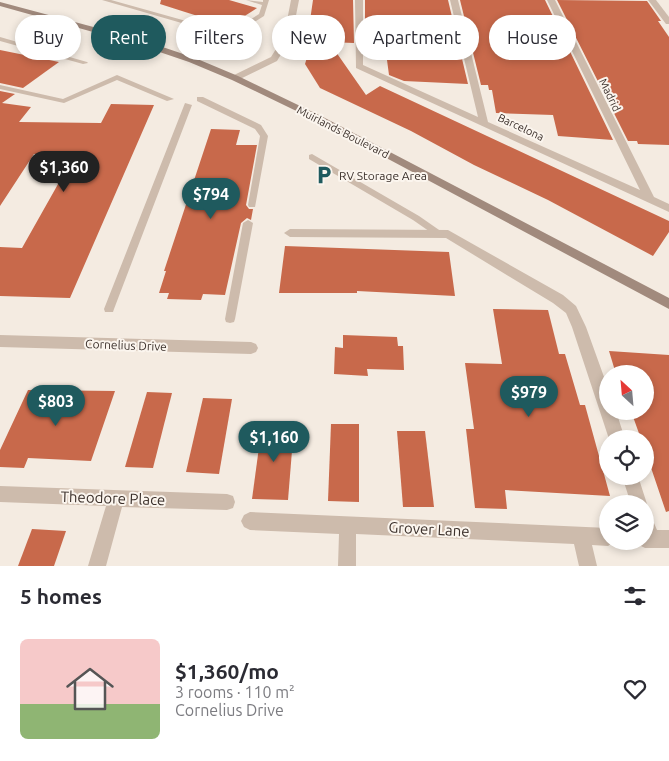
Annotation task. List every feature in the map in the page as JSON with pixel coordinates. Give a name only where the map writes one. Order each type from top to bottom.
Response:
[{"type":"main road","name":"Muirlands Boulevard","points":[[0,4],[139,42],[192,60],[235,78],[320,119],[669,304]]},
{"type":"street","points":[[235,78],[274,59],[288,36],[295,0]]},
{"type":"street","name":"Barcelona","points":[[359,0],[358,62],[364,69],[669,208]]},
{"type":"street","points":[[454,0],[484,123]]},
{"type":"street","name":"Madrid","points":[[551,0],[650,200]]},
{"type":"street","points":[[652,0],[669,22]]},
{"type":"street","points":[[290,233],[448,234],[558,299],[571,310],[580,326],[599,384]]},
{"type":"street","name":"Cornelius Drive","points":[[0,340],[251,348]]},
{"type":"street","name":"Theodore Place","points":[[0,494],[227,502]]},
{"type":"street","points":[[97,566],[116,499]]},
{"type":"street","name":"Grover Lane","points":[[250,521],[599,537]]},
{"type":"street","points":[[347,566],[348,525]]},
{"type":"street","points":[[581,536],[588,566]]},
{"type":"street","points":[[654,539],[669,540]]},
{"type":"lane","points":[[105,0],[143,7],[230,35],[262,14],[265,2],[249,0]]},
{"type":"lane","points":[[0,39],[85,63]]},
{"type":"lane","points":[[0,87],[64,101],[116,77],[170,99]]},
{"type":"lane","points":[[200,99],[258,127],[264,136],[252,205]]},
{"type":"lane","points":[[109,309],[188,105]]},
{"type":"lane","points":[[312,157],[416,218],[439,234]]},
{"type":"lane","points":[[230,319],[248,223]]},
{"type":"building","points":[[161,0],[229,0],[257,8],[246,15],[194,15],[160,4]]},
{"type":"building","points":[[313,0],[353,0],[354,43],[345,43],[345,15],[311,15]]},
{"type":"building","points":[[365,0],[448,0],[452,15],[365,15]]},
{"type":"building","points":[[460,0],[545,0],[552,15],[489,15],[489,60],[574,60],[613,140],[558,136],[553,115],[496,113],[492,90],[489,90],[488,85],[481,85],[475,60],[479,60],[479,15],[464,15]]},
{"type":"building","points":[[557,0],[647,1],[661,21],[658,21],[669,37],[669,145],[638,144],[637,141],[628,141],[576,38],[576,15],[565,15]]},
{"type":"building","points":[[0,50],[15,53],[15,60],[49,60],[59,62],[23,88],[0,83]]},
{"type":"building","points":[[306,60],[342,60],[366,95],[380,86],[669,221],[669,232],[653,256],[548,200],[474,165],[411,131],[320,88],[305,64]]},
{"type":"building","points":[[387,60],[462,60],[468,84],[404,81],[389,75]]},
{"type":"building","points":[[0,91],[15,94],[2,103],[31,107],[19,122],[101,123],[111,104],[154,105],[70,298],[0,296],[0,247],[22,248],[75,154],[34,154],[0,206]]},
{"type":"building","points":[[211,129],[240,130],[236,145],[257,145],[246,205],[249,209],[253,209],[251,220],[247,218],[241,223],[225,295],[203,294],[201,300],[167,299],[169,293],[159,293],[166,271],[164,271]]},
{"type":"building","points":[[285,246],[449,252],[455,296],[357,291],[357,293],[279,293]]},
{"type":"building","points":[[493,309],[548,310],[559,354],[565,354],[580,405],[585,405],[599,456],[599,485],[607,485],[610,495],[505,490],[507,509],[475,508],[466,429],[474,429],[465,363],[502,364]]},
{"type":"building","points":[[343,335],[397,337],[398,346],[403,346],[404,370],[367,369],[368,376],[334,374],[335,347],[343,348]]},
{"type":"building","points":[[609,351],[669,355],[669,511],[666,512],[654,477],[654,430],[638,430],[634,420],[654,420],[654,365],[613,365]]},
{"type":"building","points":[[28,390],[115,391],[91,461],[28,458],[24,468],[0,467],[0,450]]},
{"type":"building","points":[[147,392],[172,393],[153,468],[125,467]]},
{"type":"building","points":[[203,398],[232,399],[219,474],[186,472]]},
{"type":"building","points":[[331,424],[359,424],[359,502],[328,501]]},
{"type":"building","points":[[262,425],[294,426],[288,500],[252,499]]},
{"type":"building","points":[[397,431],[425,431],[434,507],[403,507]]},
{"type":"building","points":[[32,529],[66,531],[54,566],[18,566]]},
{"type":"place","name":"RV Storage Area","points":[[324,175]]}]
